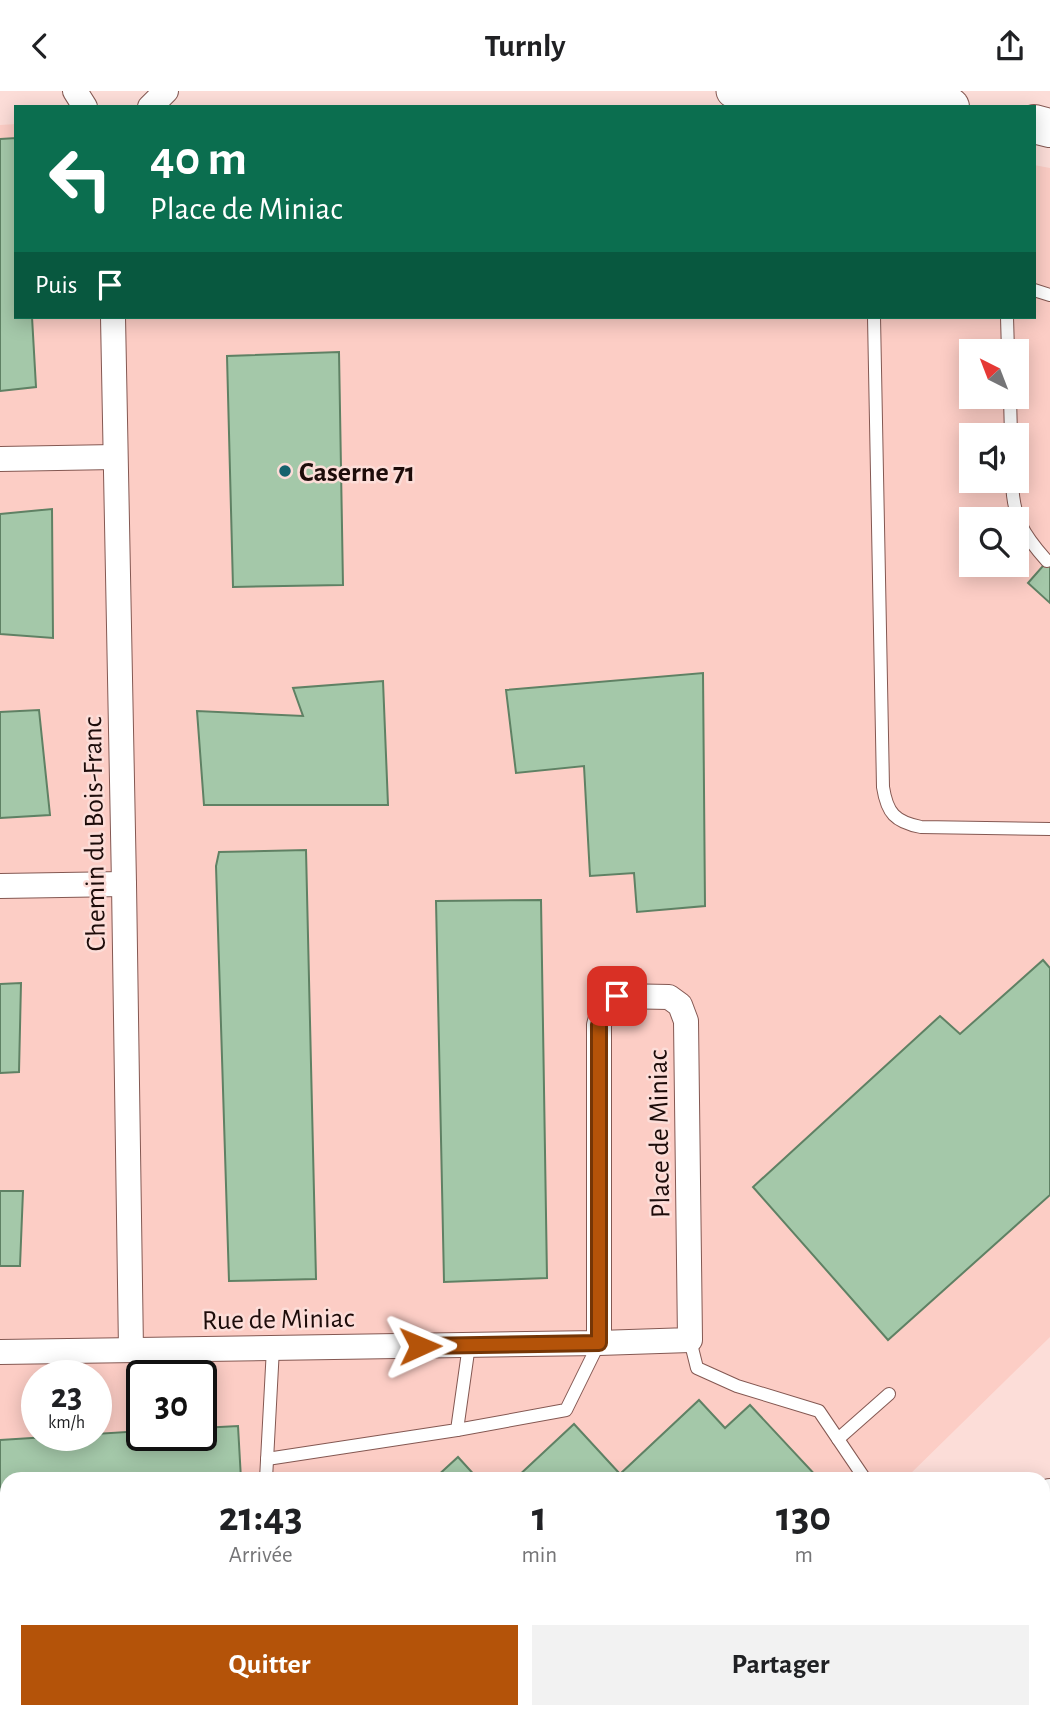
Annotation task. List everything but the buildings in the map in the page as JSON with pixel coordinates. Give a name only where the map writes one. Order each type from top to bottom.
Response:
[{"type":"main road","points":[[733,91],[912,105]]},
{"type":"street","points":[[152,105],[166,91]]},
{"type":"street","name":"Chemin du Bois-Franc","points":[[113,319],[131,1350]]},
{"type":"street","points":[[0,459],[115,457]]},
{"type":"street","points":[[0,886],[124,884]]},
{"type":"street","name":"Place de Miniac","points":[[599,1343],[599,1025],[604,1006],[617,996],[669,997],[680,1005],[686,1021],[690,1340]]},
{"type":"street","points":[[599,1343],[690,1340]]},
{"type":"street","name":"Rue de Miniac","points":[[0,1352],[599,1343]]},
{"type":"lane","points":[[874,319],[885,801],[890,811],[909,825],[1050,829]]},
{"type":"lane","points":[[1007,319],[1008,339]]},
{"type":"lane","points":[[1013,493],[1015,511],[1021,526],[1028,540],[1047,561]]},
{"type":"lane","points":[[690,1340],[696,1368],[737,1386],[819,1411],[860,1472]]},
{"type":"lane","points":[[267,1459],[457,1430],[566,1409],[599,1343]]},
{"type":"lane","points":[[457,1430],[470,1345]]},
{"type":"lane","points":[[266,1472],[273,1348]]},
{"type":"lane","points":[[838,1439],[889,1394]]},
{"type":"shaded area","points":[[14,124],[14,319],[1036,319],[1036,165],[1050,168],[1050,1337],[912,1472],[0,1472],[0,125]]},
{"type":"place","name":"Caserne 71","points":[[285,471]]},
{"type":"route","points":[[420,1346],[599,1343],[599,1025],[604,1006],[617,996]]}]
